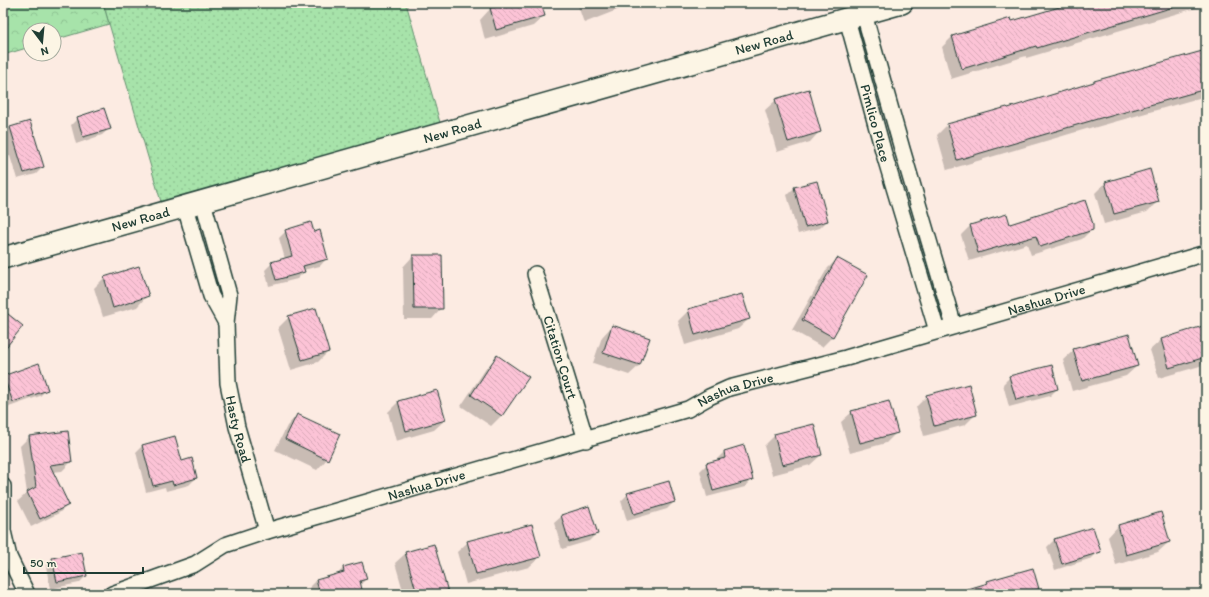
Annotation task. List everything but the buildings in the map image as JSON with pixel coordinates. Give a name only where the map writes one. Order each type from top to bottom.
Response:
[{"type":"street","name":"New Road","points":[[3,258],[902,3]]},
{"type":"street","name":"Pimlico Place","points":[[855,16],[923,222],[954,326]]},
{"type":"street","name":"Pimlico Place","points":[[855,16],[906,227],[937,331]]},
{"type":"street","name":"Hasty Road","points":[[194,204],[211,296],[226,323],[228,383],[237,428],[267,531]]},
{"type":"street","points":[[906,227],[923,222]]},
{"type":"street","name":"Nashua Drive","points":[[112,594],[195,564],[225,545],[267,531],[586,440],[688,409],[729,388],[846,358],[1206,253]]},
{"type":"street","name":"Citation Court","points":[[535,274],[586,440]]},
{"type":"street","points":[[3,486],[3,531],[9,557],[27,594]]},
{"type":"green space","points":[[3,3],[103,3],[109,24],[62,38],[62,22],[22,22],[22,49],[3,55]]},
{"type":"green space","points":[[103,3],[406,3],[443,133],[164,212]]}]
